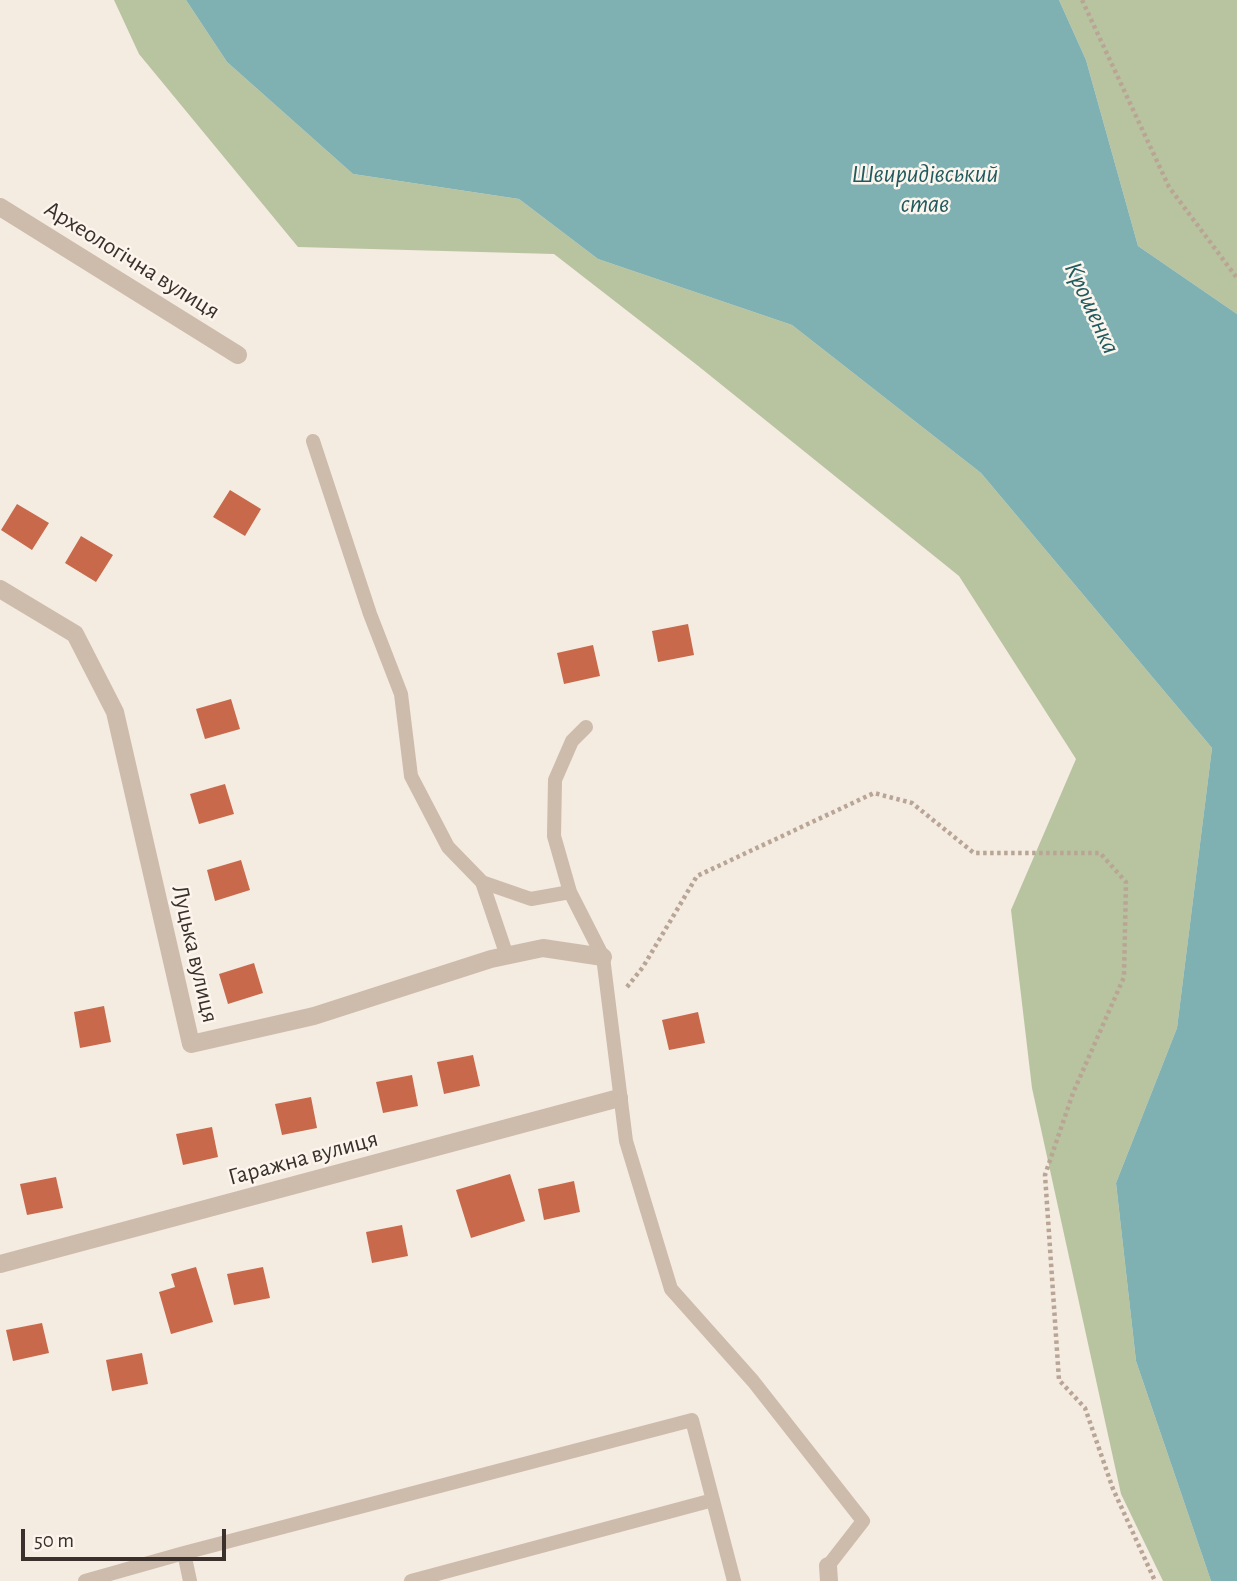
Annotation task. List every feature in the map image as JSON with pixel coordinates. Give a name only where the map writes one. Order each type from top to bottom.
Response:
[{"type":"street","name":"Археологічна вулиця","points":[[0,207],[238,355]]},
{"type":"street","name":"Луцька вулиця","points":[[0,589],[75,634],[116,712],[191,1044],[314,1016],[507,956],[543,948],[603,957]]},
{"type":"street","name":"Гаражна вулиця","points":[[0,1264],[619,1098]]},
{"type":"lane","points":[[313,440],[370,614],[401,694],[411,776],[448,847],[482,882],[507,956]]},
{"type":"lane","points":[[586,727],[572,741],[555,780],[554,836],[570,892],[603,957],[626,1141],[671,1289],[753,1381],[863,1521],[828,1574]]},
{"type":"lane","points":[[482,882],[531,899],[570,892]]},
{"type":"lane","points":[[85,1581],[692,1420],[731,1580]]},
{"type":"lane","points":[[411,1581],[713,1500]]},
{"type":"lane","points":[[184,1553],[190,1581]]},
{"type":"path","points":[[1082,0],[1169,187],[1237,278]]},
{"type":"path","points":[[610,1008],[643,967],[697,876],[874,793],[912,803],[974,853],[1100,853],[1126,882],[1124,977],[1073,1093],[1045,1175],[1059,1380],[1085,1408],[1113,1489],[1155,1581]]},
{"type":"green space","points":[[114,0],[186,0],[227,62],[353,174],[519,199],[598,259],[792,325],[981,473],[1212,748],[1177,1028],[1116,1183],[1136,1361],[1211,1581],[1163,1581],[1121,1494],[1032,1088],[1011,910],[1076,759],[959,576],[697,365],[554,254],[298,247],[139,54]]},
{"type":"green space","points":[[1059,0],[1237,0],[1237,314],[1138,246],[1086,60]]},
{"type":"water","name":"Швиридівський став","points":[[186,0],[1059,0],[1086,60],[1138,246],[1237,314],[1237,1581],[1211,1581],[1136,1361],[1116,1183],[1177,1028],[1212,748],[981,473],[792,325],[598,259],[519,199],[353,174],[227,62]]},
{"type":"building","points":[[230,490],[261,509],[245,536],[213,517]]},
{"type":"building","points":[[17,504],[49,523],[32,550],[1,530]]},
{"type":"building","points":[[81,536],[113,555],[96,582],[65,563]]},
{"type":"building","points":[[688,624],[694,655],[658,662],[652,631]]},
{"type":"building","points":[[593,645],[600,676],[564,684],[557,653]]},
{"type":"building","points":[[231,699],[240,729],[205,739],[196,709]]},
{"type":"building","points":[[225,784],[234,814],[199,824],[190,794]]},
{"type":"building","points":[[241,860],[250,890],[215,901],[207,870]]},
{"type":"building","points":[[254,963],[263,993],[228,1004],[219,974]]},
{"type":"building","points":[[104,1006],[111,1042],[80,1048],[74,1012]]},
{"type":"building","points":[[698,1012],[705,1043],[669,1050],[662,1020]]},
{"type":"building","points":[[473,1055],[480,1086],[444,1094],[437,1062]]},
{"type":"building","points":[[412,1075],[418,1106],[383,1113],[376,1082]]},
{"type":"building","points":[[311,1097],[317,1128],[282,1135],[275,1104]]},
{"type":"building","points":[[212,1127],[218,1157],[183,1165],[176,1134]]},
{"type":"building","points":[[510,1174],[525,1221],[471,1238],[456,1190]]},
{"type":"building","points":[[56,1177],[63,1208],[27,1215],[20,1184]]},
{"type":"building","points":[[574,1181],[580,1212],[544,1220],[538,1189]]},
{"type":"building","points":[[402,1225],[408,1256],[372,1263],[366,1232]]},
{"type":"building","points":[[196,1267],[213,1322],[171,1334],[159,1292],[175,1287],[171,1274]]},
{"type":"building","points":[[263,1267],[270,1298],[234,1305],[227,1274]]},
{"type":"building","points":[[42,1323],[49,1353],[13,1361],[6,1330]]},
{"type":"building","points":[[142,1353],[148,1384],[112,1391],[106,1360]]},
{"type":"water label","name":"Крошенка","points":[[1092,308]]}]
